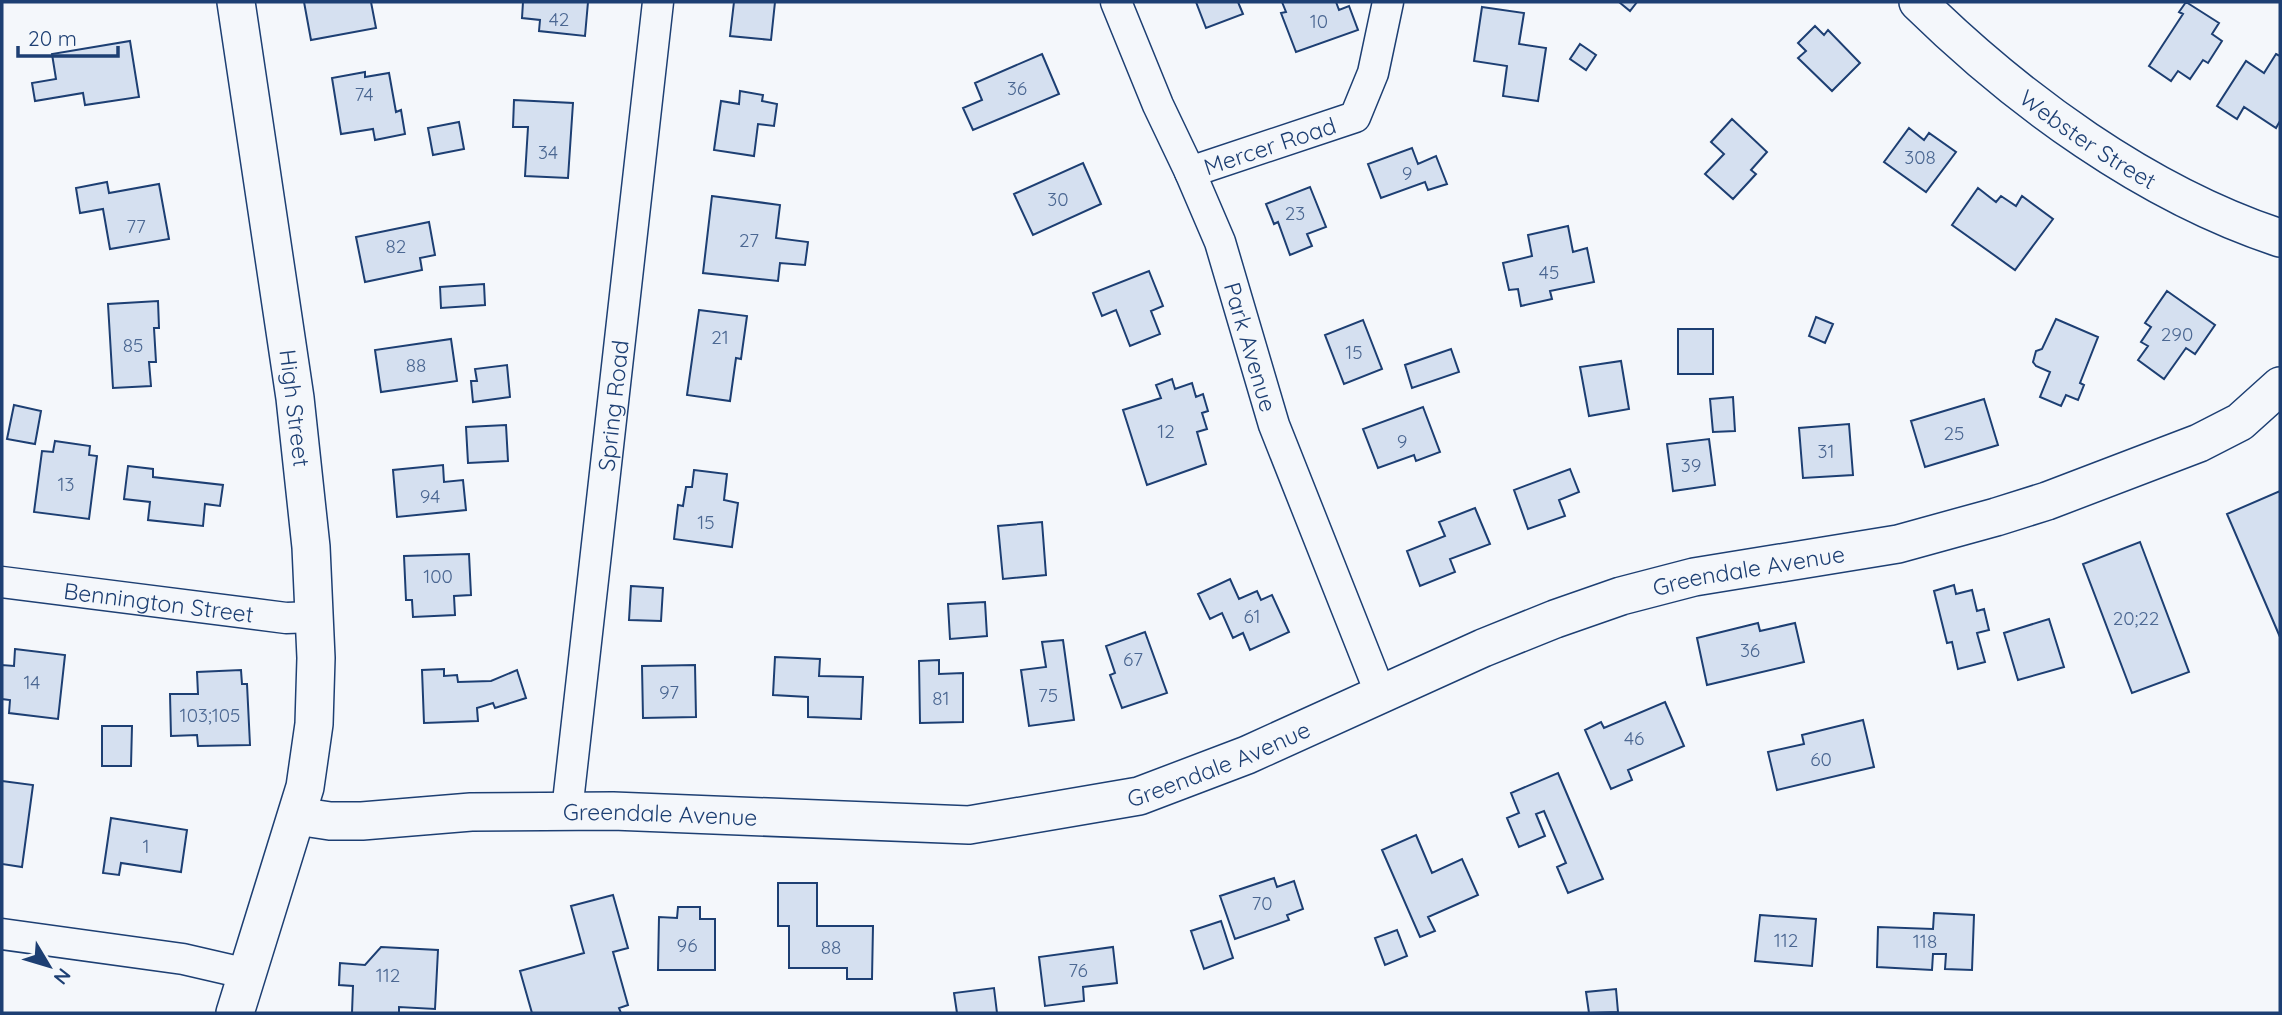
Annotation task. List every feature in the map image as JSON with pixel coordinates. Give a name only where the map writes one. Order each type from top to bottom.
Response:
[{"type":"street","name":"High Street","points":[[236,2],[295,398],[316,617],[314,723],[310,758],[297,816]]},
{"type":"street","name":"Spring Road","points":[[567,811],[659,2]]},
{"type":"street","name":"Park Avenue","points":[[1116,2],[1158,105],[1191,172],[1220,242],[1274,425],[1381,695]]},
{"type":"street","name":"Mercer Road","points":[[1191,172],[1355,117],[1373,73],[1388,2]]},
{"type":"street","name":"Webster Street","points":[[1918,2],[1990,66],[2102,152],[2188,201],[2226,219],[2280,238]]},
{"type":"street","name":"Greendale Avenue","points":[[297,816],[330,821],[362,821],[471,813],[567,811],[969,825],[1139,796],[1247,755],[1555,619],[1621,596],[1694,577],[1898,544],[2047,501],[2199,443],[2241,422],[2280,386]]},
{"type":"street","name":"Bennington Street","points":[[2,582],[286,618],[316,617]]},
{"type":"street","points":[[235,1013],[297,816]]},
{"type":"street","points":[[2,934],[183,959],[248,974]]},
{"type":"building","points":[[304,2],[371,2],[376,28],[311,40]]},
{"type":"building","points":[[523,2],[588,2],[585,36],[539,31],[540,20],[522,18]]},
{"type":"building","points":[[734,2],[775,2],[771,40],[730,36]]},
{"type":"building","points":[[1196,2],[1238,2],[1243,14],[1206,28]]},
{"type":"building","points":[[1282,2],[1336,2],[1339,10],[1349,6],[1358,30],[1296,52],[1281,13],[1286,12]]},
{"type":"building","points":[[1619,2],[1637,2],[1630,11]]},
{"type":"building","points":[[2186,2],[2219,23],[2212,34],[2222,41],[2208,63],[2203,60],[2190,79],[2178,71],[2171,81],[2149,66],[2183,14],[2179,12]]},
{"type":"building","points":[[1482,7],[1524,13],[1519,44],[1546,48],[1538,101],[1503,96],[1507,66],[1474,61]]},
{"type":"building","points":[[1815,26],[1824,35],[1828,30],[1860,63],[1832,91],[1798,58],[1806,51],[1798,43]]},
{"type":"building","points":[[130,41],[139,97],[85,105],[83,93],[35,101],[32,83],[56,79],[52,54]]},
{"type":"building","points":[[1580,44],[1596,55],[1586,70],[1570,59]]},
{"type":"building","points":[[1042,54],[1059,94],[973,130],[963,108],[982,100],[975,83]]},
{"type":"building","points":[[2276,54],[2280,56],[2280,121],[2276,128],[2244,107],[2237,119],[2217,106],[2246,61],[2264,73]]},
{"type":"building","points":[[365,72],[365,77],[389,73],[396,112],[401,110],[405,134],[375,140],[373,129],[341,134],[332,78]]},
{"type":"building","points":[[740,91],[763,95],[762,101],[777,104],[774,126],[758,124],[754,156],[714,150],[721,101],[739,104]]},
{"type":"building","points":[[514,100],[573,103],[568,178],[525,176],[528,127],[513,127]]},
{"type":"building","points":[[1732,119],[1767,152],[1751,170],[1756,174],[1733,199],[1705,174],[1724,154],[1711,142]]},
{"type":"building","points":[[459,122],[464,149],[433,155],[428,128]]},
{"type":"building","points":[[1909,128],[1924,140],[1929,133],[1956,152],[1926,192],[1884,162]]},
{"type":"building","points":[[1412,148],[1418,164],[1436,156],[1447,184],[1428,190],[1425,182],[1381,198],[1368,164]]},
{"type":"building","points":[[1083,163],[1101,204],[1033,235],[1014,194]]},
{"type":"building","points":[[107,182],[109,193],[159,184],[169,239],[110,249],[103,209],[80,213],[76,188]]},
{"type":"building","points":[[1310,187],[1326,227],[1307,234],[1312,246],[1290,255],[1278,222],[1274,224],[1266,204]]},
{"type":"building","points":[[1978,188],[1996,202],[2001,196],[2016,206],[2022,196],[2053,219],[2015,270],[1952,225]]},
{"type":"building","points":[[712,196],[780,205],[776,238],[808,242],[805,265],[780,263],[778,281],[703,273]]},
{"type":"building","points":[[429,222],[435,255],[420,258],[422,270],[365,282],[356,237]]},
{"type":"building","points":[[1568,226],[1573,252],[1587,248],[1594,282],[1550,291],[1552,299],[1521,306],[1518,289],[1509,290],[1503,263],[1532,256],[1528,235]]},
{"type":"building","points":[[1149,271],[1163,306],[1151,311],[1160,334],[1130,346],[1116,310],[1102,316],[1093,293]]},
{"type":"building","points":[[484,284],[485,305],[441,308],[440,287]]},
{"type":"building","points":[[2167,291],[2215,325],[2195,354],[2186,348],[2164,379],[2138,360],[2148,346],[2141,342],[2151,327],[2145,323]]},
{"type":"building","points":[[158,301],[159,328],[154,328],[156,362],[149,362],[151,386],[113,388],[108,304]]},
{"type":"building","points":[[699,310],[747,316],[741,359],[736,358],[730,401],[687,395]]},
{"type":"building","points":[[1816,317],[1833,324],[1825,343],[1809,336]]},
{"type":"building","points":[[2056,319],[2098,337],[2080,383],[2084,385],[2078,400],[2066,395],[2061,406],[2040,397],[2050,372],[2033,362],[2036,351],[2042,349]]},
{"type":"building","points":[[1363,320],[1382,369],[1344,384],[1325,335]]},
{"type":"building","points":[[1678,329],[1713,329],[1713,374],[1678,374]]},
{"type":"building","points":[[451,339],[457,381],[381,392],[375,350]]},
{"type":"building","points":[[1451,349],[1459,372],[1412,388],[1405,365]]},
{"type":"building","points":[[1621,361],[1629,409],[1589,416],[1580,367]]},
{"type":"building","points":[[507,365],[510,397],[473,402],[471,381],[477,381],[475,369]]},
{"type":"building","points":[[1172,379],[1175,389],[1192,383],[1196,397],[1203,394],[1208,411],[1202,413],[1207,429],[1197,432],[1206,464],[1147,485],[1123,410],[1161,398],[1156,385]]},
{"type":"building","points":[[1733,397],[1735,431],[1713,432],[1710,399]]},
{"type":"building","points":[[1984,399],[1998,445],[1925,467],[1911,421]]},
{"type":"building","points":[[14,405],[41,411],[35,444],[7,439]]},
{"type":"building","points":[[1423,407],[1440,452],[1416,461],[1414,455],[1378,468],[1363,429]]},
{"type":"building","points":[[1849,424],[1853,475],[1803,478],[1799,428]]},
{"type":"building","points":[[506,425],[508,461],[468,463],[466,427]]},
{"type":"building","points":[[1709,439],[1715,485],[1673,491],[1667,444]]},
{"type":"building","points":[[55,441],[90,446],[89,455],[97,456],[89,519],[34,512],[42,451],[53,452]]},
{"type":"building","points":[[443,465],[444,482],[463,480],[466,510],[397,517],[393,470]]},
{"type":"building","points":[[128,466],[153,469],[153,477],[223,485],[220,506],[205,504],[203,526],[148,520],[150,502],[124,499]]},
{"type":"building","points":[[1570,469],[1579,492],[1559,500],[1565,516],[1528,529],[1514,490]]},
{"type":"building","points":[[694,470],[727,474],[724,500],[738,503],[732,547],[674,539],[678,505],[683,506],[686,487],[692,487]]},
{"type":"building","points":[[2280,491],[2280,637],[2227,514]]},
{"type":"building","points":[[1475,508],[1490,544],[1450,559],[1455,572],[1420,586],[1407,551],[1445,536],[1439,522]]},
{"type":"building","points":[[1042,522],[1046,575],[1003,579],[998,526]]},
{"type":"building","points":[[2140,542],[2189,672],[2132,693],[2083,564]]},
{"type":"building","points":[[469,554],[471,595],[454,596],[455,615],[413,617],[412,600],[406,600],[404,556]]},
{"type":"building","points":[[1230,579],[1239,599],[1257,591],[1261,600],[1272,595],[1289,632],[1250,650],[1243,633],[1233,638],[1222,613],[1210,619],[1198,594]]},
{"type":"building","points":[[1954,585],[1956,594],[1972,590],[1977,611],[1984,609],[1989,630],[1977,633],[1985,662],[1958,669],[1952,642],[1947,643],[1934,591]]},
{"type":"building","points":[[631,586],[663,588],[661,621],[629,620]]},
{"type":"building","points":[[985,602],[987,636],[950,639],[948,604]]},
{"type":"building","points":[[2049,619],[2064,667],[2018,680],[2004,633]]},
{"type":"building","points":[[1758,623],[1760,631],[1795,623],[1804,662],[1707,685],[1697,638]]},
{"type":"building","points":[[1145,632],[1167,693],[1122,708],[1110,675],[1115,673],[1106,646]]},
{"type":"building","points":[[1063,640],[1074,720],[1029,726],[1021,670],[1046,667],[1042,642]]},
{"type":"building","points":[[15,649],[65,655],[58,719],[9,713],[10,700],[2,699],[2,665],[14,666]]},
{"type":"building","points":[[775,657],[820,659],[819,676],[863,677],[861,719],[808,717],[808,697],[773,695]]},
{"type":"building","points":[[939,660],[939,674],[963,673],[963,722],[920,723],[919,661]]},
{"type":"building","points":[[695,665],[696,717],[643,718],[642,666]]},
{"type":"building","points":[[444,669],[444,676],[457,675],[458,682],[491,681],[517,670],[526,698],[495,708],[493,703],[477,708],[478,721],[424,723],[422,670]]},
{"type":"building","points":[[241,670],[242,684],[247,684],[250,745],[198,746],[197,735],[171,736],[170,694],[198,694],[197,672]]},
{"type":"building","points":[[1665,702],[1684,746],[1628,770],[1632,780],[1611,789],[1585,730],[1601,722],[1604,728]]},
{"type":"building","points":[[1863,720],[1874,767],[1777,790],[1768,752],[1804,744],[1802,735]]},
{"type":"building","points":[[102,726],[132,726],[131,766],[102,766]]},
{"type":"building","points":[[1558,773],[1603,879],[1568,893],[1557,867],[1566,863],[1544,811],[1536,814],[1545,836],[1519,847],[1507,818],[1519,813],[1511,793]]},
{"type":"building","points":[[2,781],[33,785],[22,867],[2,864]]},
{"type":"building","points":[[111,818],[187,830],[181,872],[121,863],[119,875],[103,873]]},
{"type":"building","points":[[1416,835],[1432,873],[1462,859],[1478,895],[1428,917],[1435,931],[1420,937],[1382,850]]},
{"type":"building","points":[[1274,878],[1277,887],[1294,881],[1303,909],[1287,915],[1289,920],[1235,939],[1220,896]]},
{"type":"building","points":[[778,883],[817,883],[817,926],[873,926],[872,979],[847,979],[847,968],[789,968],[789,926],[778,926]]},
{"type":"building","points":[[613,895],[628,948],[613,952],[628,1005],[619,1008],[621,1013],[532,1013],[520,971],[584,953],[571,906]]},
{"type":"building","points":[[678,907],[700,907],[700,919],[715,919],[715,970],[658,970],[659,917],[677,918]]},
{"type":"building","points":[[1934,913],[1974,915],[1972,970],[1945,969],[1946,954],[1933,954],[1932,970],[1877,967],[1878,927],[1933,929]]},
{"type":"building","points":[[1760,915],[1816,919],[1812,966],[1755,961]]},
{"type":"building","points":[[1221,921],[1233,958],[1204,969],[1191,931]]},
{"type":"building","points":[[1397,930],[1407,956],[1385,965],[1375,938]]},
{"type":"building","points":[[381,947],[438,950],[435,1009],[399,1007],[399,1013],[352,1013],[353,986],[339,985],[340,963],[365,965]]},
{"type":"building","points":[[1113,947],[1117,983],[1083,987],[1084,1001],[1045,1006],[1039,957]]},
{"type":"building","points":[[994,988],[997,1013],[957,1013],[954,993]]},
{"type":"building","points":[[1616,989],[1618,1012],[1589,1013],[1586,992]]}]
